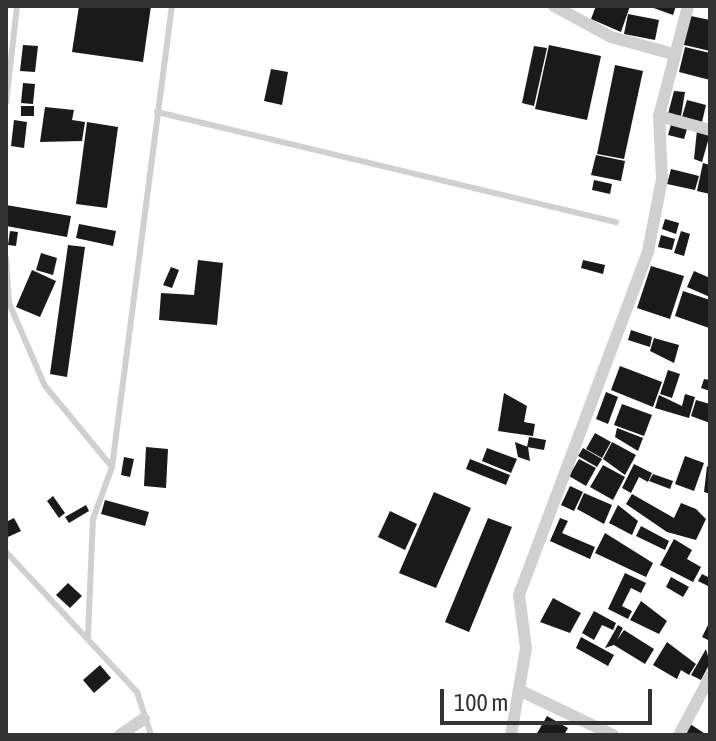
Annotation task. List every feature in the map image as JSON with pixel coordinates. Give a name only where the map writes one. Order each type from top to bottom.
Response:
[{"type":"street","points":[[554,6],[611,37],[673,54]]},
{"type":"street","points":[[511,735],[523,692],[519,595],[648,251],[662,179],[659,116],[688,6]]},
{"type":"street","points":[[659,116],[710,130]]},
{"type":"street","points":[[679,735],[710,677]]},
{"type":"street","points":[[523,692],[613,735]]},
{"type":"street","points":[[120,735],[144,719]]},
{"type":"lane","points":[[6,103],[17,6]]},
{"type":"lane","points":[[88,636],[93,519],[112,467],[172,6]]},
{"type":"lane","points":[[157,112],[616,222]]},
{"type":"lane","points":[[6,258],[9,303],[45,386],[112,467]]},
{"type":"lane","points":[[6,552],[88,636],[137,692],[151,735]]},
{"type":"building","points":[[79,6],[151,6],[143,62],[72,52]]},
{"type":"building","points":[[596,6],[630,6],[621,32],[591,19]]},
{"type":"building","points":[[648,6],[676,6],[673,15]]},
{"type":"building","points":[[628,14],[659,20],[655,40],[624,34]]},
{"type":"building","points":[[686,15],[710,20],[710,51],[680,44]]},
{"type":"building","points":[[23,45],[38,46],[35,72],[20,71]]},
{"type":"building","points":[[549,45],[601,56],[587,120],[535,109]]},
{"type":"building","points":[[534,46],[547,48],[534,106],[522,103]]},
{"type":"building","points":[[685,47],[710,53],[710,80],[679,72]]},
{"type":"building","points":[[615,65],[643,71],[624,159],[597,154]]},
{"type":"building","points":[[271,69],[288,72],[282,105],[264,101]]},
{"type":"building","points":[[23,83],[35,84],[33,104],[21,103]]},
{"type":"building","points":[[674,91],[685,92],[681,116],[668,114]]},
{"type":"building","points":[[687,100],[706,105],[702,122],[682,117]]},
{"type":"building","points":[[21,106],[34,106],[34,116],[21,116]]},
{"type":"building","points":[[45,107],[74,110],[72,120],[85,122],[82,141],[40,142]]},
{"type":"building","points":[[14,120],[27,122],[24,148],[11,146]]},
{"type":"building","points":[[672,121],[688,126],[684,139],[668,135]]},
{"type":"building","points":[[87,122],[118,127],[107,208],[76,204]]},
{"type":"building","points":[[697,130],[710,134],[702,162],[694,159]]},
{"type":"building","points":[[596,155],[625,161],[621,181],[591,175]]},
{"type":"building","points":[[703,163],[710,165],[710,194],[697,191]]},
{"type":"building","points":[[671,169],[699,176],[695,190],[667,184]]},
{"type":"building","points":[[594,180],[612,184],[610,194],[592,190]]},
{"type":"building","points":[[6,205],[71,216],[67,237],[6,226]]},
{"type":"building","points":[[665,219],[679,223],[676,234],[662,229]]},
{"type":"building","points":[[79,224],[116,231],[113,246],[76,238]]},
{"type":"building","points":[[10,231],[18,232],[16,246],[8,245]]},
{"type":"building","points":[[681,231],[690,234],[684,256],[674,253]]},
{"type":"building","points":[[661,235],[675,239],[672,250],[658,247]]},
{"type":"building","points":[[68,245],[85,247],[67,377],[50,374]]},
{"type":"building","points":[[41,253],[57,258],[53,275],[36,270]]},
{"type":"building","points":[[198,260],[223,263],[217,325],[159,320],[161,293],[194,295]]},
{"type":"building","points":[[583,260],[605,265],[603,274],[581,268]]},
{"type":"building","points":[[651,266],[684,276],[670,319],[637,308]]},
{"type":"building","points":[[171,267],[179,270],[172,288],[163,285]]},
{"type":"building","points":[[32,270],[56,281],[40,317],[16,307]]},
{"type":"building","points":[[694,271],[710,278],[710,297],[687,287]]},
{"type":"building","points":[[683,291],[710,300],[709,328],[675,316]]},
{"type":"building","points":[[631,330],[652,337],[650,347],[628,340]]},
{"type":"building","points":[[654,338],[679,345],[674,363],[650,351]]},
{"type":"building","points":[[620,366],[662,382],[653,407],[611,390]]},
{"type":"building","points":[[668,370],[680,374],[672,398],[660,394]]},
{"type":"building","points":[[704,379],[710,380],[710,391],[701,388]]},
{"type":"building","points":[[606,392],[618,397],[608,424],[596,419]]},
{"type":"building","points":[[504,393],[527,406],[524,422],[535,424],[533,436],[498,431]]},
{"type":"building","points":[[685,394],[695,397],[689,418],[655,408],[659,395],[682,406]]},
{"type":"building","points":[[696,400],[710,404],[710,423],[691,416]]},
{"type":"building","points":[[622,404],[652,415],[644,436],[614,425]]},
{"type":"building","points":[[617,428],[643,438],[638,451],[615,437]]},
{"type":"building","points":[[595,433],[611,442],[602,458],[586,449]]},
{"type":"building","points":[[529,437],[546,440],[544,450],[527,447]]},
{"type":"building","points":[[515,442],[528,447],[530,461],[518,457]]},
{"type":"building","points":[[612,442],[636,455],[625,475],[603,459]]},
{"type":"building","points":[[146,447],[168,449],[166,488],[144,486]]},
{"type":"building","points":[[487,448],[517,459],[511,473],[482,461]]},
{"type":"building","points":[[583,448],[602,459],[597,467],[578,456]]},
{"type":"building","points":[[685,456],[704,463],[694,491],[675,484]]},
{"type":"building","points":[[124,457],[134,459],[130,477],[121,475]]},
{"type":"building","points":[[470,459],[510,475],[506,485],[466,469]]},
{"type":"building","points":[[579,459],[596,468],[586,486],[569,476]]},
{"type":"building","points":[[634,464],[652,473],[648,482],[639,477],[631,493],[622,488]]},
{"type":"building","points":[[603,465],[625,477],[613,500],[590,487]]},
{"type":"building","points":[[707,466],[710,468],[710,494],[704,492]]},
{"type":"building","points":[[653,474],[673,481],[670,489],[649,481]]},
{"type":"building","points":[[570,486],[583,492],[574,511],[561,505]]},
{"type":"building","points":[[434,492],[471,508],[436,588],[399,573]]},
{"type":"building","points":[[584,493],[612,505],[604,524],[577,509]]},
{"type":"building","points":[[632,494],[674,518],[681,503],[696,509],[706,519],[696,540],[667,532],[626,504]]},
{"type":"building","points":[[53,496],[65,513],[59,518],[47,501]]},
{"type":"building","points":[[105,500],[149,512],[145,526],[101,514]]},
{"type":"building","points":[[86,505],[89,511],[69,523],[65,517]]},
{"type":"building","points":[[618,505],[638,521],[632,535],[609,523]]},
{"type":"building","points":[[390,511],[417,524],[405,550],[378,537]]},
{"type":"building","points":[[14,518],[21,531],[8,537],[6,522]]},
{"type":"building","points":[[488,518],[512,527],[469,632],[445,622]]},
{"type":"building","points":[[560,518],[568,521],[562,533],[595,547],[590,559],[550,541]]},
{"type":"building","points":[[641,526],[669,541],[665,550],[636,536]]},
{"type":"building","points":[[605,533],[653,563],[646,577],[595,553]]},
{"type":"building","points":[[674,539],[692,550],[687,559],[701,567],[693,582],[660,565]]},
{"type":"building","points":[[625,573],[646,583],[641,593],[631,588],[622,606],[632,611],[628,619],[608,609]]},
{"type":"building","points":[[702,574],[710,578],[710,587],[698,581]]},
{"type":"building","points":[[671,577],[689,587],[683,597],[666,587]]},
{"type":"building","points":[[68,583],[82,596],[70,608],[56,595]]},
{"type":"building","points":[[553,598],[581,613],[570,633],[540,622]]},
{"type":"building","points":[[641,601],[667,621],[659,634],[630,620]]},
{"type":"building","points":[[594,611],[616,623],[613,630],[602,625],[594,640],[582,633]]},
{"type":"building","points":[[710,621],[710,641],[702,637]]},
{"type":"building","points":[[618,625],[623,628],[617,640],[624,630],[654,649],[645,664],[614,645],[605,648]]},
{"type":"building","points":[[581,637],[614,655],[608,666],[576,648]]},
{"type":"building","points":[[667,642],[696,664],[689,675],[681,670],[677,679],[653,665]]},
{"type":"building","points":[[706,649],[710,663],[701,680],[691,675]]},
{"type":"building","points":[[100,665],[111,678],[94,693],[83,680]]},
{"type":"building","points":[[547,716],[568,728],[564,735],[536,735]]},
{"type":"building","points":[[690,724],[707,735],[684,735]]}]
